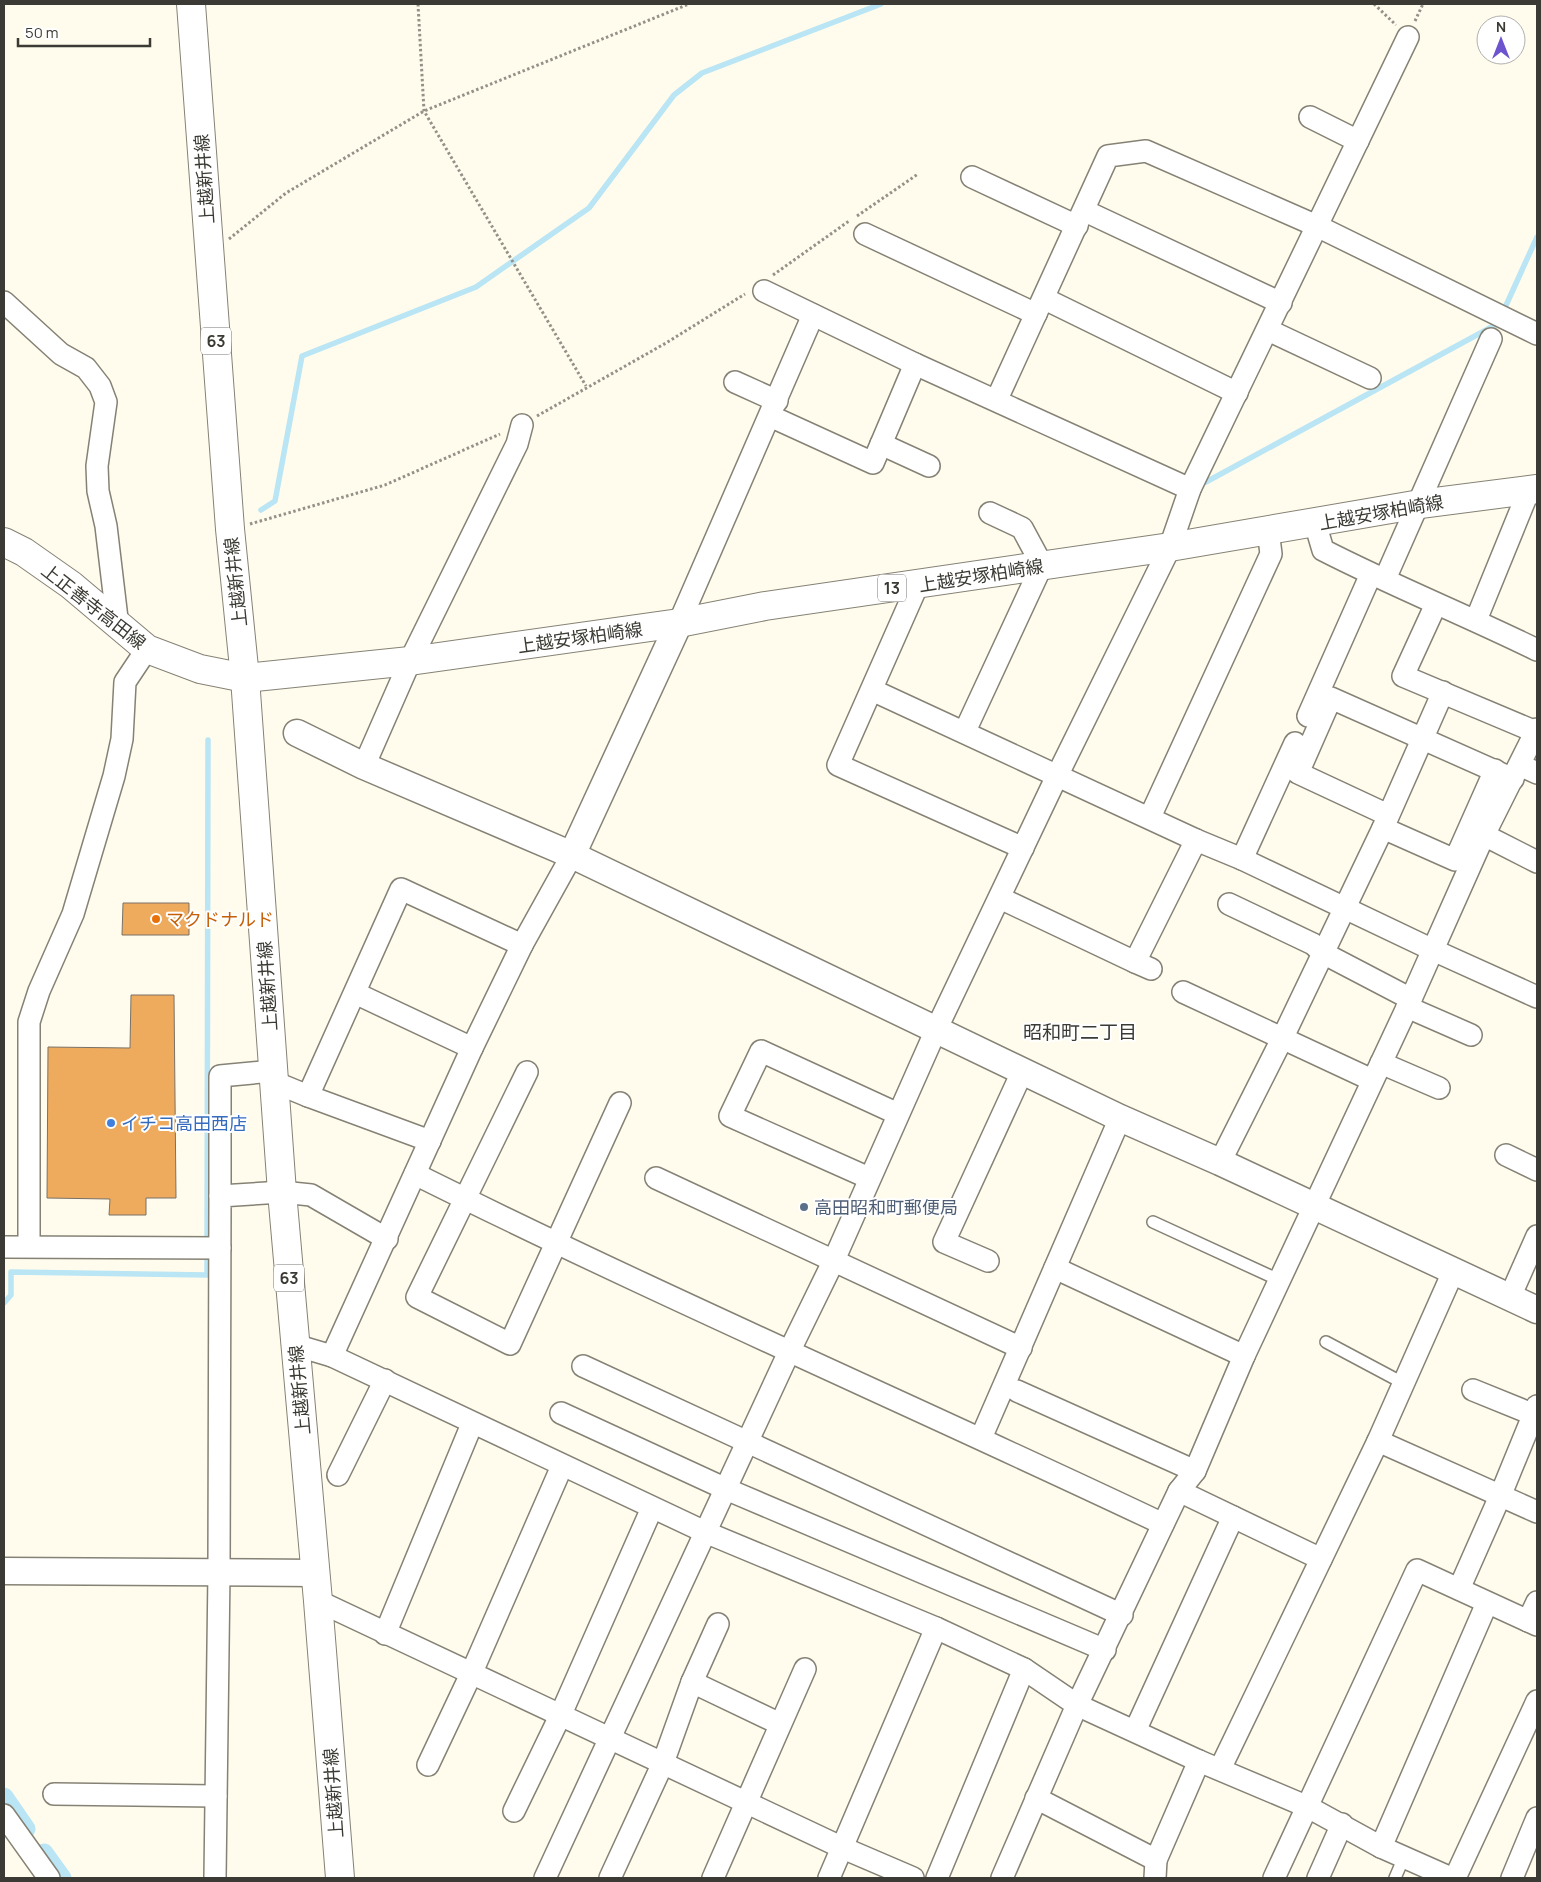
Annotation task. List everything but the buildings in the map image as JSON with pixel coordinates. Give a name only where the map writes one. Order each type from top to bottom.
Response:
[{"type":"main road","name":"上越新井線","points":[[191,4],[230,529],[245,678],[282,1192],[340,1878]]},
{"type":"main road","name":"上越安塚柏崎線","points":[[245,678],[410,661],[679,623],[765,606],[1170,547],[1420,504],[1533,490]]},
{"type":"main road","name":"上正善寺高田線","points":[[4,542],[24,552],[71,585],[118,627],[147,649],[200,669],[245,678]]},
{"type":"street","points":[[545,1878],[789,1352],[834,1260],[936,1030],[1057,776],[1170,547],[1190,490],[1408,37]]},
{"type":"street","points":[[1310,117],[1358,142]]},
{"type":"street","points":[[997,400],[1108,156],[1146,151],[1317,226],[1537,334]]},
{"type":"street","points":[[972,177],[1081,218],[1281,303]]},
{"type":"street","points":[[865,234],[1040,307],[1237,393]]},
{"type":"street","points":[[765,285],[813,315],[1190,490]]},
{"type":"street","points":[[4,302],[61,354],[86,368],[100,386],[106,402],[97,466],[98,491],[106,526],[118,627]]},
{"type":"street","points":[[332,1356],[387,1239],[472,1048],[522,946],[572,856],[679,623],[813,315]]},
{"type":"street","points":[[1268,330],[1370,378]]},
{"type":"street","points":[[1242,859],[1378,577],[1420,504],[1491,339]]},
{"type":"street","points":[[735,382],[774,408],[873,463],[915,364]]},
{"type":"street","points":[[364,766],[410,661],[517,444],[522,425]]},
{"type":"street","points":[[881,444],[929,466]]},
{"type":"street","points":[[1476,620],[1533,490]]},
{"type":"street","points":[[965,731],[1042,565],[1022,528],[990,513]]},
{"type":"street","points":[[1315,523],[1323,550],[1537,650]]},
{"type":"street","points":[[1150,817],[1271,554],[1268,530]]},
{"type":"street","points":[[918,584],[838,765],[1023,848]]},
{"type":"street","points":[[1002,1878],[1078,1705],[1122,1616],[1179,1491],[1195,1471],[1244,1356],[1409,1003],[1484,835],[1537,731],[1403,676],[1436,604]]},
{"type":"street","points":[[29,1246],[29,1022],[39,991],[74,914],[114,776],[122,739],[124,682],[147,649]]},
{"type":"street","points":[[872,690],[965,731],[1057,776],[1242,859],[1537,997]]},
{"type":"street","points":[[1220,1162],[1282,1039],[1386,822],[1443,692]]},
{"type":"street","points":[[1331,698],[1421,739],[1516,772],[1455,860],[1298,773],[1331,698]]},
{"type":"street","points":[[297,733],[364,766],[572,856],[1120,1118],[1220,1162],[1537,1310]]},
{"type":"street","points":[[1484,835],[1537,862]]},
{"type":"street","points":[[1000,898],[1143,966],[1196,840]]},
{"type":"street","points":[[308,1096],[401,889],[522,946]]},
{"type":"street","points":[[1229,904],[1313,944],[1323,954],[1409,1003],[1471,1035]]},
{"type":"street","points":[[1183,992],[1282,1039],[1377,1072],[1439,1088]]},
{"type":"street","points":[[355,993],[472,1048]]},
{"type":"street","points":[[869,1178],[730,1116],[761,1050],[898,1114]]},
{"type":"street","points":[[988,1261],[944,1242],[1023,1070]]},
{"type":"street","points":[[528,1072],[417,1297],[510,1344],[620,1102]]},
{"type":"street","points":[[215,1878],[219,1572],[220,1076],[273,1076],[308,1096],[430,1141]]},
{"type":"street","points":[[981,1438],[1120,1118]]},
{"type":"street","points":[[1506,1155],[1537,1170]]},
{"type":"street","points":[[416,1174],[556,1244],[981,1438],[1163,1524]]},
{"type":"street","points":[[656,1178],[1020,1348]]},
{"type":"street","points":[[220,1196],[282,1192],[310,1195],[387,1239]]},
{"type":"street","points":[[1510,1297],[1537,1236]]},
{"type":"street","points":[[4,1247],[220,1248]]},
{"type":"street","points":[[1056,1268],[1244,1356]]},
{"type":"street","points":[[1220,1769],[1378,1441],[1453,1272]]},
{"type":"street","points":[[295,1345],[332,1356],[385,1380],[472,1424],[706,1532],[936,1628],[1024,1669],[1078,1705],[1199,1761],[1308,1807],[1342,1824],[1381,1848],[1451,1878]]},
{"type":"street","points":[[583,1366],[747,1444],[1122,1616]]},
{"type":"street","points":[[338,1475],[385,1380]]},
{"type":"street","points":[[1459,1589],[1536,1412],[1473,1390]]},
{"type":"street","points":[[1017,1391],[1195,1471]]},
{"type":"street","points":[[561,1413],[726,1489],[1105,1650]]},
{"type":"street","points":[[385,1634],[472,1424]]},
{"type":"street","points":[[1378,1441],[1501,1494],[1537,1512]]},
{"type":"street","points":[[428,1764],[472,1672],[562,1466]]},
{"type":"street","points":[[1179,1491],[1321,1558]]},
{"type":"street","points":[[514,1811],[561,1714],[652,1508]]},
{"type":"street","points":[[1135,1731],[1233,1517]]},
{"type":"street","points":[[1274,1878],[1417,1570],[1532,1623],[1537,1602]]},
{"type":"street","points":[[4,1571],[315,1573]]},
{"type":"street","points":[[318,1601],[385,1634],[610,1736],[843,1848],[913,1878]]},
{"type":"street","points":[[1381,1848],[1487,1603]]},
{"type":"street","points":[[610,1878],[663,1763],[692,1682],[718,1624]]},
{"type":"street","points":[[829,1878],[936,1628]]},
{"type":"street","points":[[713,1878],[805,1669]]},
{"type":"street","points":[[937,1878],[1024,1669]]},
{"type":"street","points":[[692,1682],[780,1724]]},
{"type":"street","points":[[1455,1878],[1537,1701]]},
{"type":"street","points":[[1036,1798],[1156,1869],[1199,1761]]},
{"type":"street","points":[[54,1794],[216,1796]]},
{"type":"street","points":[[4,1815],[48,1878]]},
{"type":"street","points":[[1512,1878],[1529,1860],[1537,1818]]},
{"type":"street","points":[[1318,1878],[1342,1824]]},
{"type":"lane","points":[[1153,1222],[1279,1280]]},
{"type":"lane","points":[[1326,1342],[1403,1383]]},
{"type":"lane","points":[[1395,1878],[1404,1857]]},
{"type":"path","points":[[418,4],[424,111],[587,386]]},
{"type":"path","points":[[209,255],[286,193],[424,111],[689,4]]},
{"type":"path","points":[[1374,4],[1408,37]]},
{"type":"path","points":[[765,285],[918,174]]},
{"type":"waterway","points":[[261,510],[275,501],[302,356],[476,287],[589,208],[674,95],[702,73],[881,4]]},
{"type":"waterway","points":[[1503,312],[1537,237]]},
{"type":"waterway","points":[[1206,482],[1497,324],[1499,321]]},
{"type":"waterway","points":[[4,1303],[11,1295],[11,1272],[207,1275],[208,740]]},
{"type":"waterway","points":[[4,1797],[26,1829]]},
{"type":"waterway","points":[[44,1853],[62,1878]]},
{"type":"place","name":"マクドナルド","points":[[156,919]]},
{"type":"place","name":"イチコ高田西店","points":[[111,1123]]},
{"type":"place","name":"高田昭和町郵便局","points":[[804,1207]]},
{"type":"district","name":"昭和町二丁目","points":[[1080,1032]]}]
